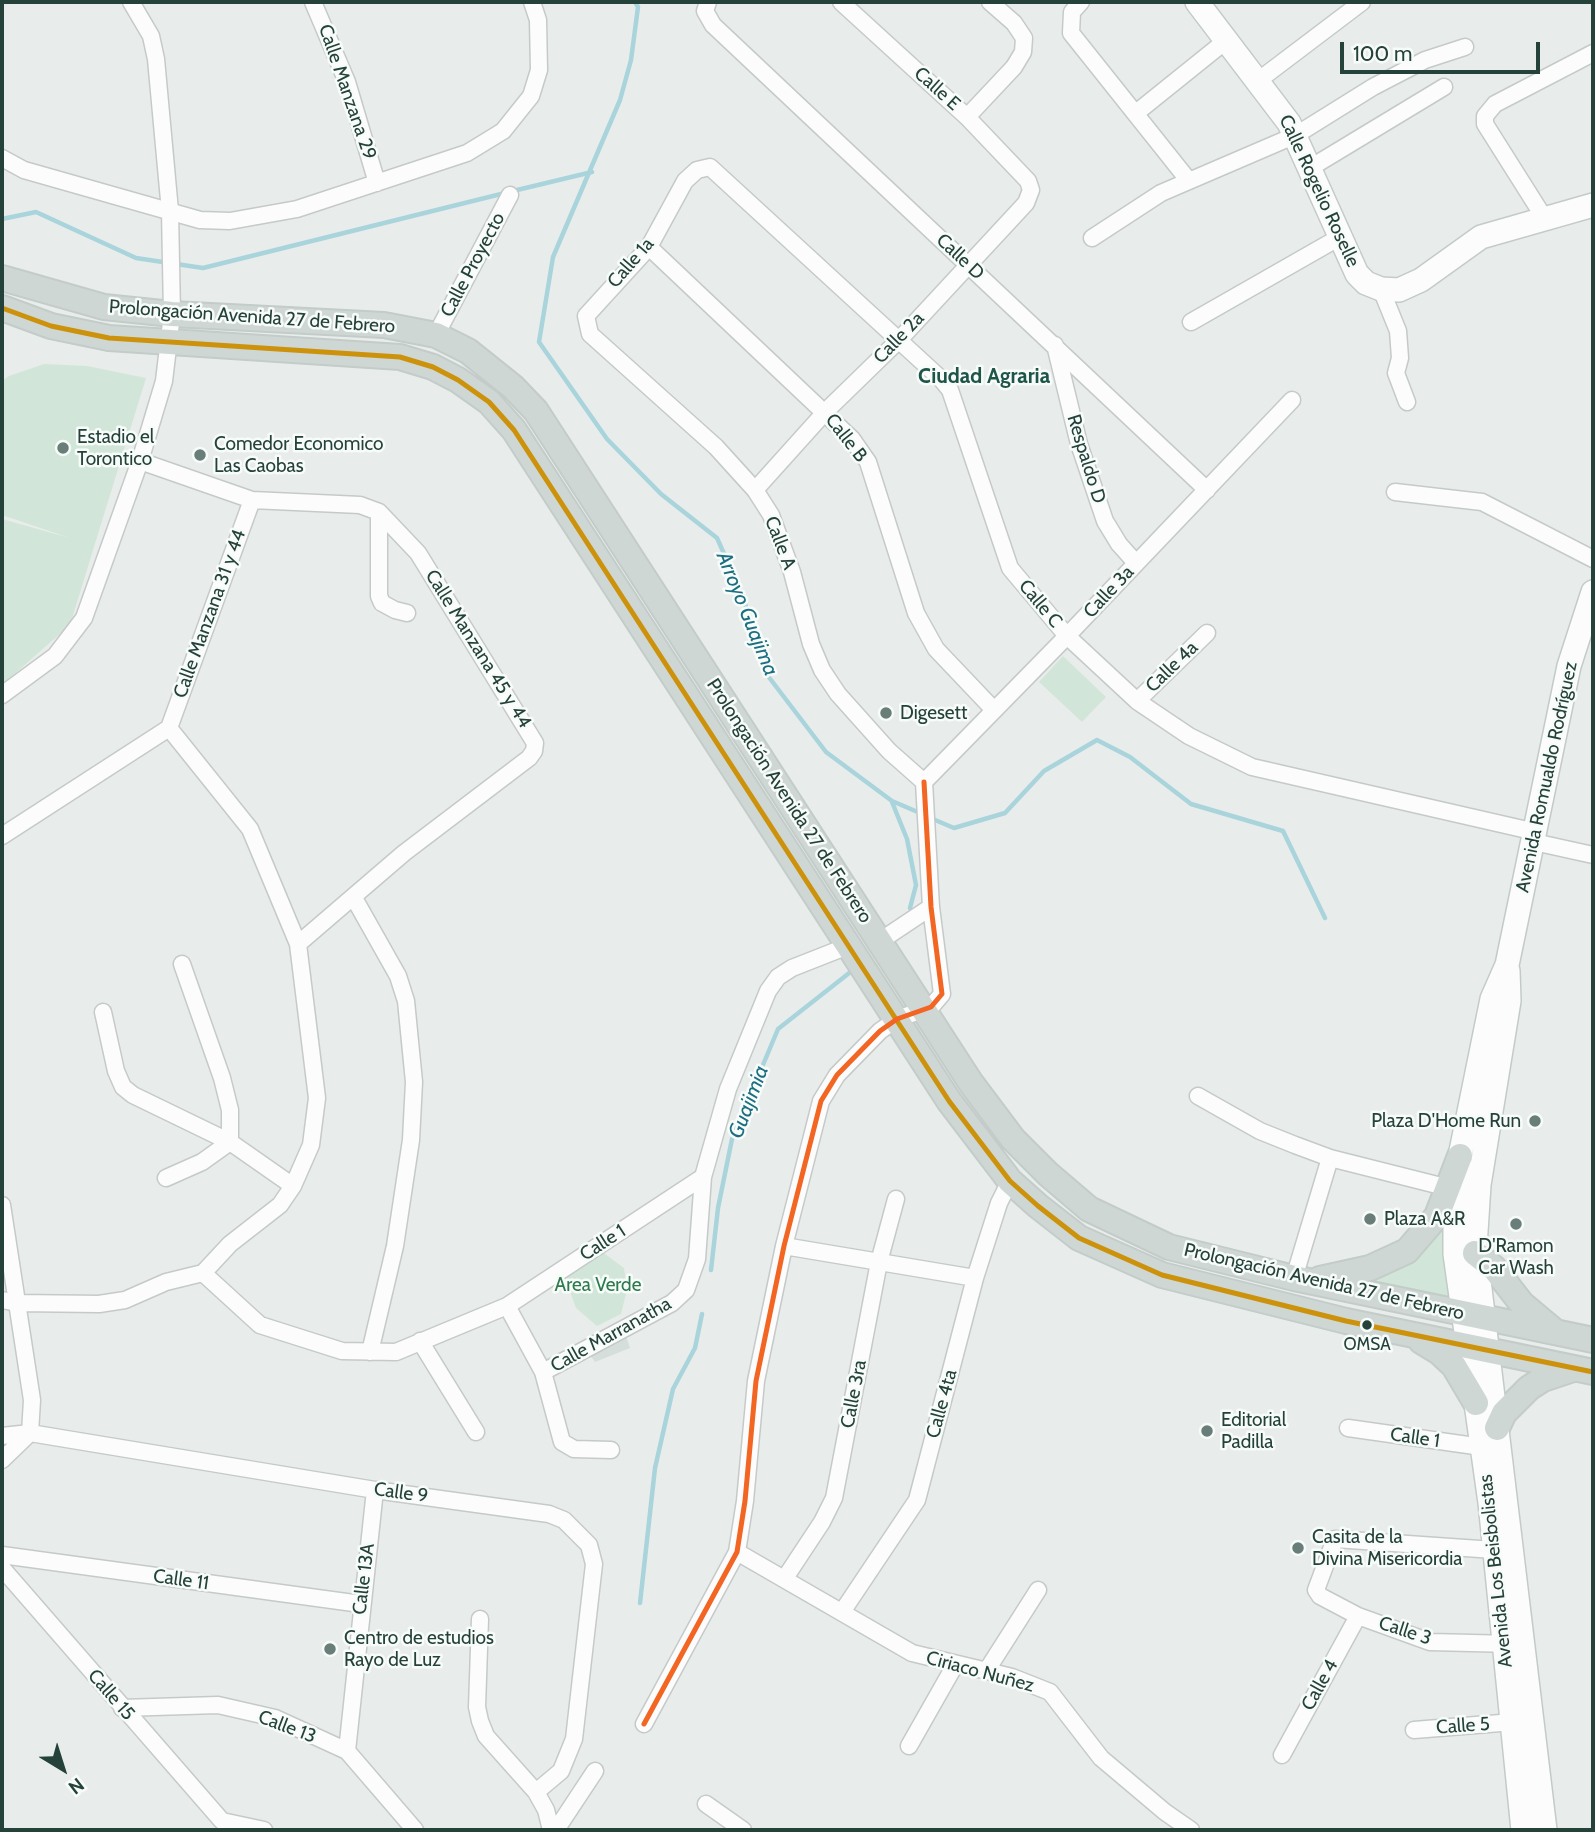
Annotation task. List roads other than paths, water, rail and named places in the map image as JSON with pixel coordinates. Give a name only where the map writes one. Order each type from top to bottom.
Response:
[{"type":"main road","name":"Calle Rogelio Roselle","points":[[1197,2],[1259,80],[1296,135],[1357,274],[1366,283],[1381,289]]},
{"type":"main road","points":[[1381,289],[1399,290],[1421,280],[1481,237],[1593,205]]},
{"type":"main road","name":"Prolongación Avenida 27 de Febrero","points":[[2,278],[104,307],[172,314],[384,325],[436,335],[491,366],[536,411],[971,1083],[1013,1139],[1089,1209],[1169,1247],[1302,1280],[1593,1340]]},
{"type":"main road","name":"Prolongación Avenida 27 de Febrero","points":[[2,308],[51,326],[109,338],[400,357],[433,367],[458,380],[489,402],[522,442],[949,1101],[1010,1181],[1079,1238],[1162,1275],[1401,1332],[1585,1370]]},
{"type":"main road","name":"Avenida Romualdo Rodríguez","points":[[1474,1316],[1455,1254],[1460,1156],[1492,999],[1507,965],[1569,666],[1593,592]]},
{"type":"main road","name":"Avenida Romualdo Rodríguez","points":[[1474,1316],[1479,1185],[1509,1001],[1507,965]]},
{"type":"main road","points":[[1302,1280],[1370,1268],[1406,1251],[1433,1222],[1460,1156]]},
{"type":"main road","points":[[1475,1253],[1494,1268],[1522,1304],[1559,1334]]},
{"type":"main road","name":"Avenida Los Beisbolistas","points":[[1474,1316],[1513,1644],[1513,1722],[1523,1830]]},
{"type":"main road","points":[[1401,1332],[1439,1352],[1454,1366],[1476,1403]]},
{"type":"main road","name":"Avenida Los Beisbolistas","points":[[1478,1349],[1476,1403],[1490,1438],[1494,1550],[1545,1830]]},
{"type":"main road","points":[[1490,1438],[1504,1413],[1528,1388],[1543,1379],[1585,1370]]},
{"type":"street","points":[[2,695],[55,656],[84,618],[140,461],[164,381],[172,314],[170,211],[156,59],[151,36],[131,2]]},
{"type":"street","name":"Calle Manzana 29","points":[[313,2],[347,82],[377,183]]},
{"type":"street","points":[[2,158],[24,170],[200,220],[229,221],[297,209],[467,153],[503,131],[531,96],[539,70],[538,20],[532,2]]},
{"type":"street","name":"Calle D","points":[[708,2],[705,11],[713,25],[1207,490]]},
{"type":"street","name":"Calle E","points":[[841,2],[967,117],[1028,181]]},
{"type":"street","points":[[967,117],[1014,67],[1023,52],[1024,38],[1014,23],[990,2]]},
{"type":"street","points":[[1081,2],[1072,12],[1072,33],[1189,181]]},
{"type":"street","points":[[1259,80],[1362,2]]},
{"type":"street","points":[[1136,113],[1228,40]]},
{"type":"street","points":[[1092,238],[1139,205],[1296,135],[1373,87],[1425,60],[1465,47]]},
{"type":"street","points":[[1545,219],[1485,124],[1485,116],[1495,104],[1593,53]]},
{"type":"street","points":[[1310,168],[1444,87]]},
{"type":"street","name":"Calle 1a","points":[[590,334],[586,316],[595,303],[649,247],[685,181],[697,170],[710,167]]},
{"type":"street","name":"Calle C","points":[[710,167],[950,390],[1010,568],[1068,636],[1137,701],[1189,736],[1252,767],[1535,837],[1593,855]]},
{"type":"street","name":"Calle 2a","points":[[755,490],[826,411],[899,340],[1026,203],[1031,190],[1028,181]]},
{"type":"street","name":"Calle Proyecto","points":[[436,335],[510,195]]},
{"type":"street","points":[[1191,322],[1340,237]]},
{"type":"street","name":"Calle B","points":[[649,247],[826,411],[852,439],[868,462],[916,613],[936,649],[994,710]]},
{"type":"street","points":[[1381,289],[1398,331],[1400,358],[1396,373],[1407,402]]},
{"type":"street","name":"Calle A","points":[[590,334],[716,447],[755,490],[771,515],[792,572],[811,644],[822,670],[846,703],[924,790]]},
{"type":"street","name":"Respaldo D","points":[[1055,345],[1079,443],[1105,522],[1119,544],[1136,563]]},
{"type":"street","name":"Calle 3a","points":[[924,790],[994,710],[1292,400]]},
{"type":"street","points":[[140,461],[252,500],[360,505],[379,512],[379,596],[382,603],[407,613]]},
{"type":"street","points":[[1395,492],[1482,502],[1593,559]]},
{"type":"street","name":"Calle Manzana 31 y 44","points":[[169,728],[252,500]]},
{"type":"street","name":"Calle Manzana 45 y 44","points":[[298,944],[404,853],[529,758],[535,743],[418,553],[379,512]]},
{"type":"street","name":"Calle 4a","points":[[1137,701],[1207,633]]},
{"type":"street","points":[[2,836],[169,728],[250,829],[298,944],[317,1098],[311,1145],[293,1186],[280,1205],[230,1244],[204,1273],[166,1282],[125,1300],[99,1304],[9,1302]]},
{"type":"street","points":[[643,1724],[737,1552],[746,1501],[756,1381],[784,1246],[821,1101],[837,1075],[880,1031],[897,1019],[924,1010],[943,994],[931,907],[924,790]]},
{"type":"street","points":[[354,898],[398,976],[406,1001],[414,1082],[411,1140],[395,1245],[370,1352]]},
{"type":"street","points":[[880,941],[931,907]]},
{"type":"street","points":[[703,1177],[728,1089],[768,991],[778,977],[798,964],[848,946]]},
{"type":"street","points":[[182,964],[222,1078],[230,1110],[230,1142]]},
{"type":"street","points":[[103,1012],[116,1071],[124,1087],[133,1095],[230,1142],[293,1186]]},
{"type":"street","points":[[1198,1096],[1261,1131],[1331,1158],[1449,1188]]},
{"type":"street","points":[[166,1178],[202,1161],[230,1142]]},
{"type":"street","points":[[1302,1280],[1331,1158]]},
{"type":"street","name":"Calle 1","points":[[204,1273],[260,1325],[342,1350],[396,1352],[507,1306],[703,1177]]},
{"type":"street","name":"Calle Marranatha","points":[[543,1372],[672,1303],[686,1290],[697,1259],[703,1177]]},
{"type":"street","name":"Calle 4ta","points":[[842,1612],[917,1500],[975,1278],[999,1203],[1010,1181]]},
{"type":"street","name":"Calle 3ra","points":[[785,1578],[822,1522],[834,1498],[879,1262],[896,1199]]},
{"type":"street","points":[[2,1205],[9,1302],[32,1400],[30,1433],[2,1460]]},
{"type":"street","points":[[784,1246],[975,1278]]},
{"type":"street","points":[[507,1306],[543,1372],[562,1442],[574,1449],[611,1450]]},
{"type":"street","points":[[420,1341],[476,1432]]},
{"type":"street","name":"Calle 1","points":[[1348,1428],[1490,1438]]},
{"type":"street","name":"Calle 9","points":[[2,1436],[30,1433],[375,1490],[549,1514],[564,1520],[589,1545],[594,1564],[572,1746],[561,1771],[536,1792]]},
{"type":"street","name":"Calle 13A","points":[[347,1751],[375,1490]]},
{"type":"street","name":"Calle 3","points":[[1494,1550],[1335,1539],[1315,1590],[1320,1596],[1358,1616],[1430,1642],[1513,1644]]},
{"type":"street","name":"Ciriaco Nuñez","points":[[737,1552],[912,1653],[955,1665],[987,1670],[1050,1692],[1101,1758],[1165,1812],[1191,1830]]},
{"type":"street","name":"Calle 11","points":[[2,1555],[361,1604]]},
{"type":"street","name":"Calle 15","points":[[2,1568],[122,1707],[217,1826]]},
{"type":"street","points":[[987,1670],[1038,1590]]},
{"type":"street","name":"Calle 4","points":[[1282,1755],[1358,1616]]},
{"type":"street","points":[[480,1619],[477,1707],[480,1721],[486,1736],[536,1792],[554,1830]]},
{"type":"street","points":[[909,1746],[955,1665]]},
{"type":"street","name":"Calle 13","points":[[122,1707],[218,1705],[275,1718],[347,1751],[415,1830]]},
{"type":"street","name":"Calle 5","points":[[1414,1730],[1513,1722]]},
{"type":"street","points":[[554,1830],[595,1771]]},
{"type":"street","points":[[706,1804],[743,1830]]},
{"type":"street","points":[[217,1826],[264,1830]]},
{"type":"waterway","name":"Arroyo Guajima","points":[[635,2],[638,7],[631,60],[620,100],[553,257],[539,342],[607,439],[661,494],[717,538],[742,594],[768,676],[826,752],[892,801],[920,813]]},
{"type":"waterway","points":[[513,191],[592,172]]},
{"type":"waterway","points":[[2,219],[36,212],[136,258],[203,268],[505,193]]},
{"type":"waterway","name":"Arroyo Guajima","points":[[928,817],[954,828],[1005,813],[1044,771],[1097,740],[1130,757],[1191,804],[1283,831],[1325,918]]},
{"type":"waterway","name":"Guajimia","points":[[892,802],[907,839],[916,885],[910,908]]},
{"type":"waterway","name":"Guajimia","points":[[711,1270],[718,1208],[732,1139],[778,1029],[853,970]]},
{"type":"waterway","name":"Guajimia","points":[[640,1603],[655,1468],[673,1389],[695,1348],[702,1314]]},
{"type":"place","name":"Estadio el Torontico","points":[[63,448]]},
{"type":"place","name":"Comedor Economico Las Caobas","points":[[200,455]]},
{"type":"place","name":"Digesett","points":[[886,713]]},
{"type":"place","name":"Plaza D'Home Run","points":[[1535,1121]]},
{"type":"place","name":"Plaza A&R","points":[[1370,1219]]},
{"type":"place","name":"D'Ramon Car Wash","points":[[1516,1224]]},
{"type":"place","name":"OMSA","points":[[1367,1325]]},
{"type":"place","name":"Editorial Padilla","points":[[1207,1431]]},
{"type":"place","name":"Casita de la Divina Misericordia","points":[[1298,1548]]},
{"type":"place","name":"Centro de estudios Rayo de Luz","points":[[330,1649]]},
{"type":"district","name":"Ciudad Agraria","points":[[984,377]]},
{"type":"park label","name":"Area Verde","points":[[598,1285]]}]
